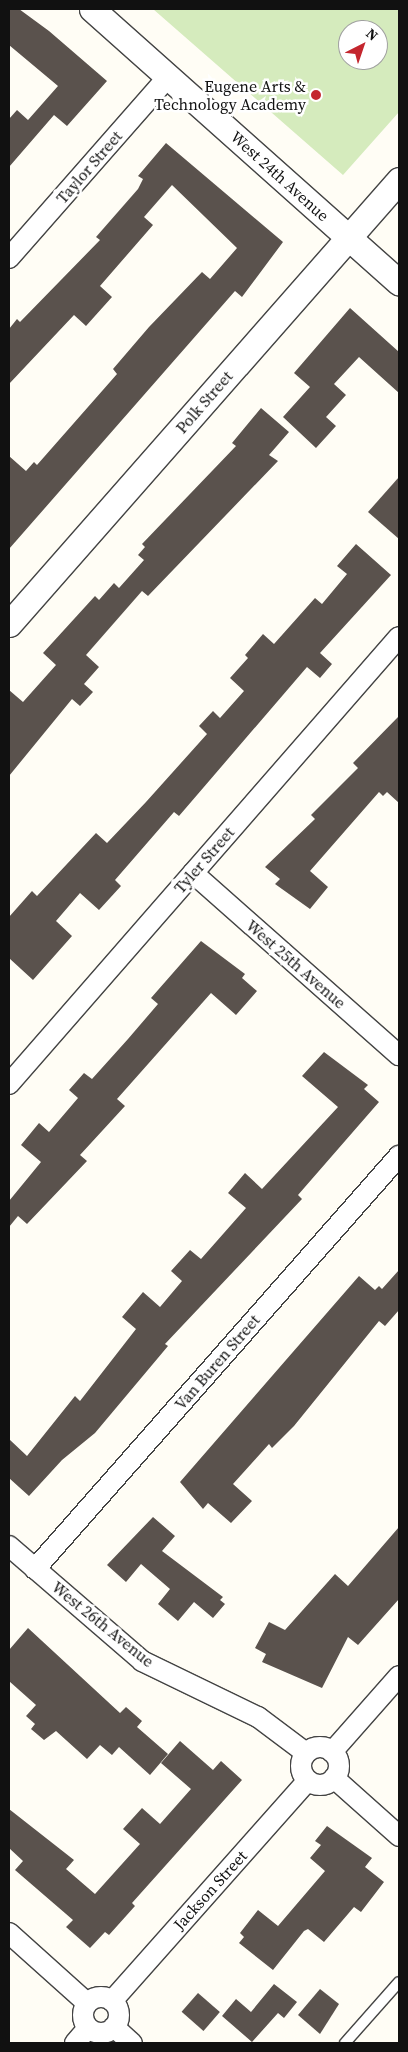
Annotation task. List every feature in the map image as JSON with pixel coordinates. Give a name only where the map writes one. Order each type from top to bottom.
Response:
[{"type":"street","name":"West 24th Avenue","points":[[92,9],[399,283]]},
{"type":"street","name":"Taylor Street","points":[[9,258],[168,76]]},
{"type":"street","name":"Polk Street","points":[[9,624],[399,180]]},
{"type":"street","name":"Tyler Street","points":[[9,1084],[399,637]]},
{"type":"street","name":"West 25th Avenue","points":[[193,873],[399,1054]]},
{"type":"street","name":"Van Buren Street","points":[[35,1569],[399,1156]]},
{"type":"street","name":"West 26th Avenue","points":[[9,1546],[142,1661],[258,1717],[306,1753]]},
{"type":"street","points":[[332,1752],[399,1676]]},
{"type":"street","points":[[319,1747],[332,1752],[339,1766],[334,1778],[321,1785],[308,1780],[301,1769],[306,1753],[319,1747]]},
{"type":"street","points":[[334,1778],[399,1836]]},
{"type":"street","name":"Jackson Street","points":[[112,2001],[308,1780]]},
{"type":"street","points":[[9,1934],[87,2003]]},
{"type":"street","points":[[100,1996],[112,2001],[119,2013],[114,2027],[104,2033],[88,2028],[82,2014],[87,2003],[100,1996]]},
{"type":"street","points":[[114,2027],[132,2043]]},
{"type":"street","points":[[75,2043],[88,2028]]},
{"type":"lane","points":[[345,2043],[399,1982]]},
{"type":"green space","name":"Eugene Arts & Technology Academy","points":[[153,9],[399,9],[399,112],[343,175]]},
{"type":"building","points":[[9,9],[19,9],[49,31],[107,81],[67,126],[54,115],[9,167],[9,119],[17,110],[28,120],[58,86],[9,45]]},
{"type":"building","points":[[166,143],[283,242],[242,297],[235,291],[9,549],[9,456],[26,471],[34,462],[37,465],[117,374],[113,369],[149,327],[202,272],[210,279],[237,248],[172,185],[144,217],[153,225],[100,286],[112,297],[86,326],[74,315],[9,384],[9,329],[17,319],[20,322],[100,240],[96,237],[138,189],[143,179],[138,176]]},
{"type":"building","points":[[350,308],[399,352],[399,393],[359,357],[334,384],[346,395],[326,417],[336,426],[316,448],[283,417],[310,387],[294,373]]},
{"type":"building","points":[[261,408],[289,432],[269,455],[278,461],[148,596],[142,591],[86,655],[99,667],[84,684],[93,692],[80,706],[72,699],[9,776],[9,690],[23,702],[56,665],[43,653],[95,596],[99,600],[114,583],[119,588],[144,560],[138,555],[145,547],[142,544],[236,446],[232,443]]},
{"type":"building","points":[[399,477],[399,539],[368,512]]},
{"type":"building","points":[[356,544],[391,575],[320,653],[332,664],[320,678],[307,667],[179,816],[174,812],[115,880],[121,886],[99,910],[80,893],[56,921],[72,936],[33,980],[9,958],[9,917],[32,891],[37,896],[96,833],[107,843],[146,802],[207,734],[199,726],[213,711],[220,718],[244,691],[230,678],[248,658],[245,655],[263,634],[274,644],[315,598],[322,604],[347,574],[337,566]]},
{"type":"building","points":[[399,716],[399,803],[387,792],[383,796],[379,792],[310,871],[328,887],[310,909],[275,884],[280,879],[265,867],[315,819],[311,815],[358,768],[353,763]]},
{"type":"building","points":[[201,941],[245,974],[242,978],[257,991],[236,1015],[211,993],[117,1099],[125,1106],[80,1155],[87,1161],[27,1224],[18,1216],[9,1227],[9,1201],[41,1162],[21,1145],[39,1123],[49,1132],[78,1098],[69,1090],[84,1073],[92,1079],[128,1039],[158,1004],[151,998]]},
{"type":"building","points":[[324,1052],[368,1085],[364,1089],[379,1102],[298,1195],[302,1199],[165,1344],[168,1346],[95,1433],[62,1460],[29,1496],[9,1478],[9,1439],[27,1456],[75,1396],[80,1401],[136,1329],[122,1317],[143,1292],[160,1307],[182,1281],[171,1271],[190,1250],[201,1259],[246,1208],[228,1193],[245,1173],[262,1189],[338,1107],[302,1076]]},
{"type":"building","points":[[399,1270],[399,1310],[385,1326],[379,1321],[294,1426],[272,1448],[269,1444],[233,1484],[252,1501],[231,1523],[208,1503],[203,1509],[180,1482],[359,1276],[375,1290],[379,1286],[382,1289]]},
{"type":"building","points":[[153,1517],[175,1536],[162,1551],[223,1597],[220,1600],[225,1604],[213,1618],[194,1602],[178,1621],[158,1604],[170,1589],[141,1564],[126,1582],[107,1565]]},
{"type":"building","points":[[399,1527],[399,1599],[358,1645],[348,1637],[322,1688],[262,1662],[266,1654],[255,1648],[269,1622],[285,1630],[335,1574],[348,1586]]},
{"type":"building","points":[[28,1628],[120,1713],[126,1707],[142,1721],[137,1727],[168,1754],[150,1775],[119,1747],[112,1755],[100,1745],[87,1759],[56,1731],[44,1740],[31,1729],[35,1724],[26,1716],[36,1705],[9,1681],[9,1650]]},
{"type":"building","points":[[180,1741],[213,1770],[221,1761],[242,1780],[132,1903],[135,1906],[109,1935],[105,1932],[90,1948],[66,1927],[73,1920],[15,1870],[23,1861],[9,1848],[9,1809],[74,1860],[66,1869],[95,1894],[140,1844],[123,1829],[142,1808],[160,1824],[191,1789],[161,1763]]},
{"type":"building","points":[[327,1826],[372,1858],[365,1867],[384,1882],[361,1912],[354,1907],[324,1942],[308,1929],[304,1931],[273,1970],[239,1943],[244,1937],[240,1933],[258,1910],[278,1926],[325,1871],[310,1858],[321,1845],[315,1841]]},
{"type":"building","points":[[274,1984],[297,2002],[284,2018],[278,2013],[252,2042],[222,2016],[236,1999],[251,2012]]},
{"type":"building","points":[[320,1989],[339,2004],[320,2034],[298,2015]]},
{"type":"building","points":[[198,1993],[220,2012],[203,2031],[182,2012]]},
{"type":"place","name":"Eugene Arts & Technology Academy","points":[[316,95]]}]
